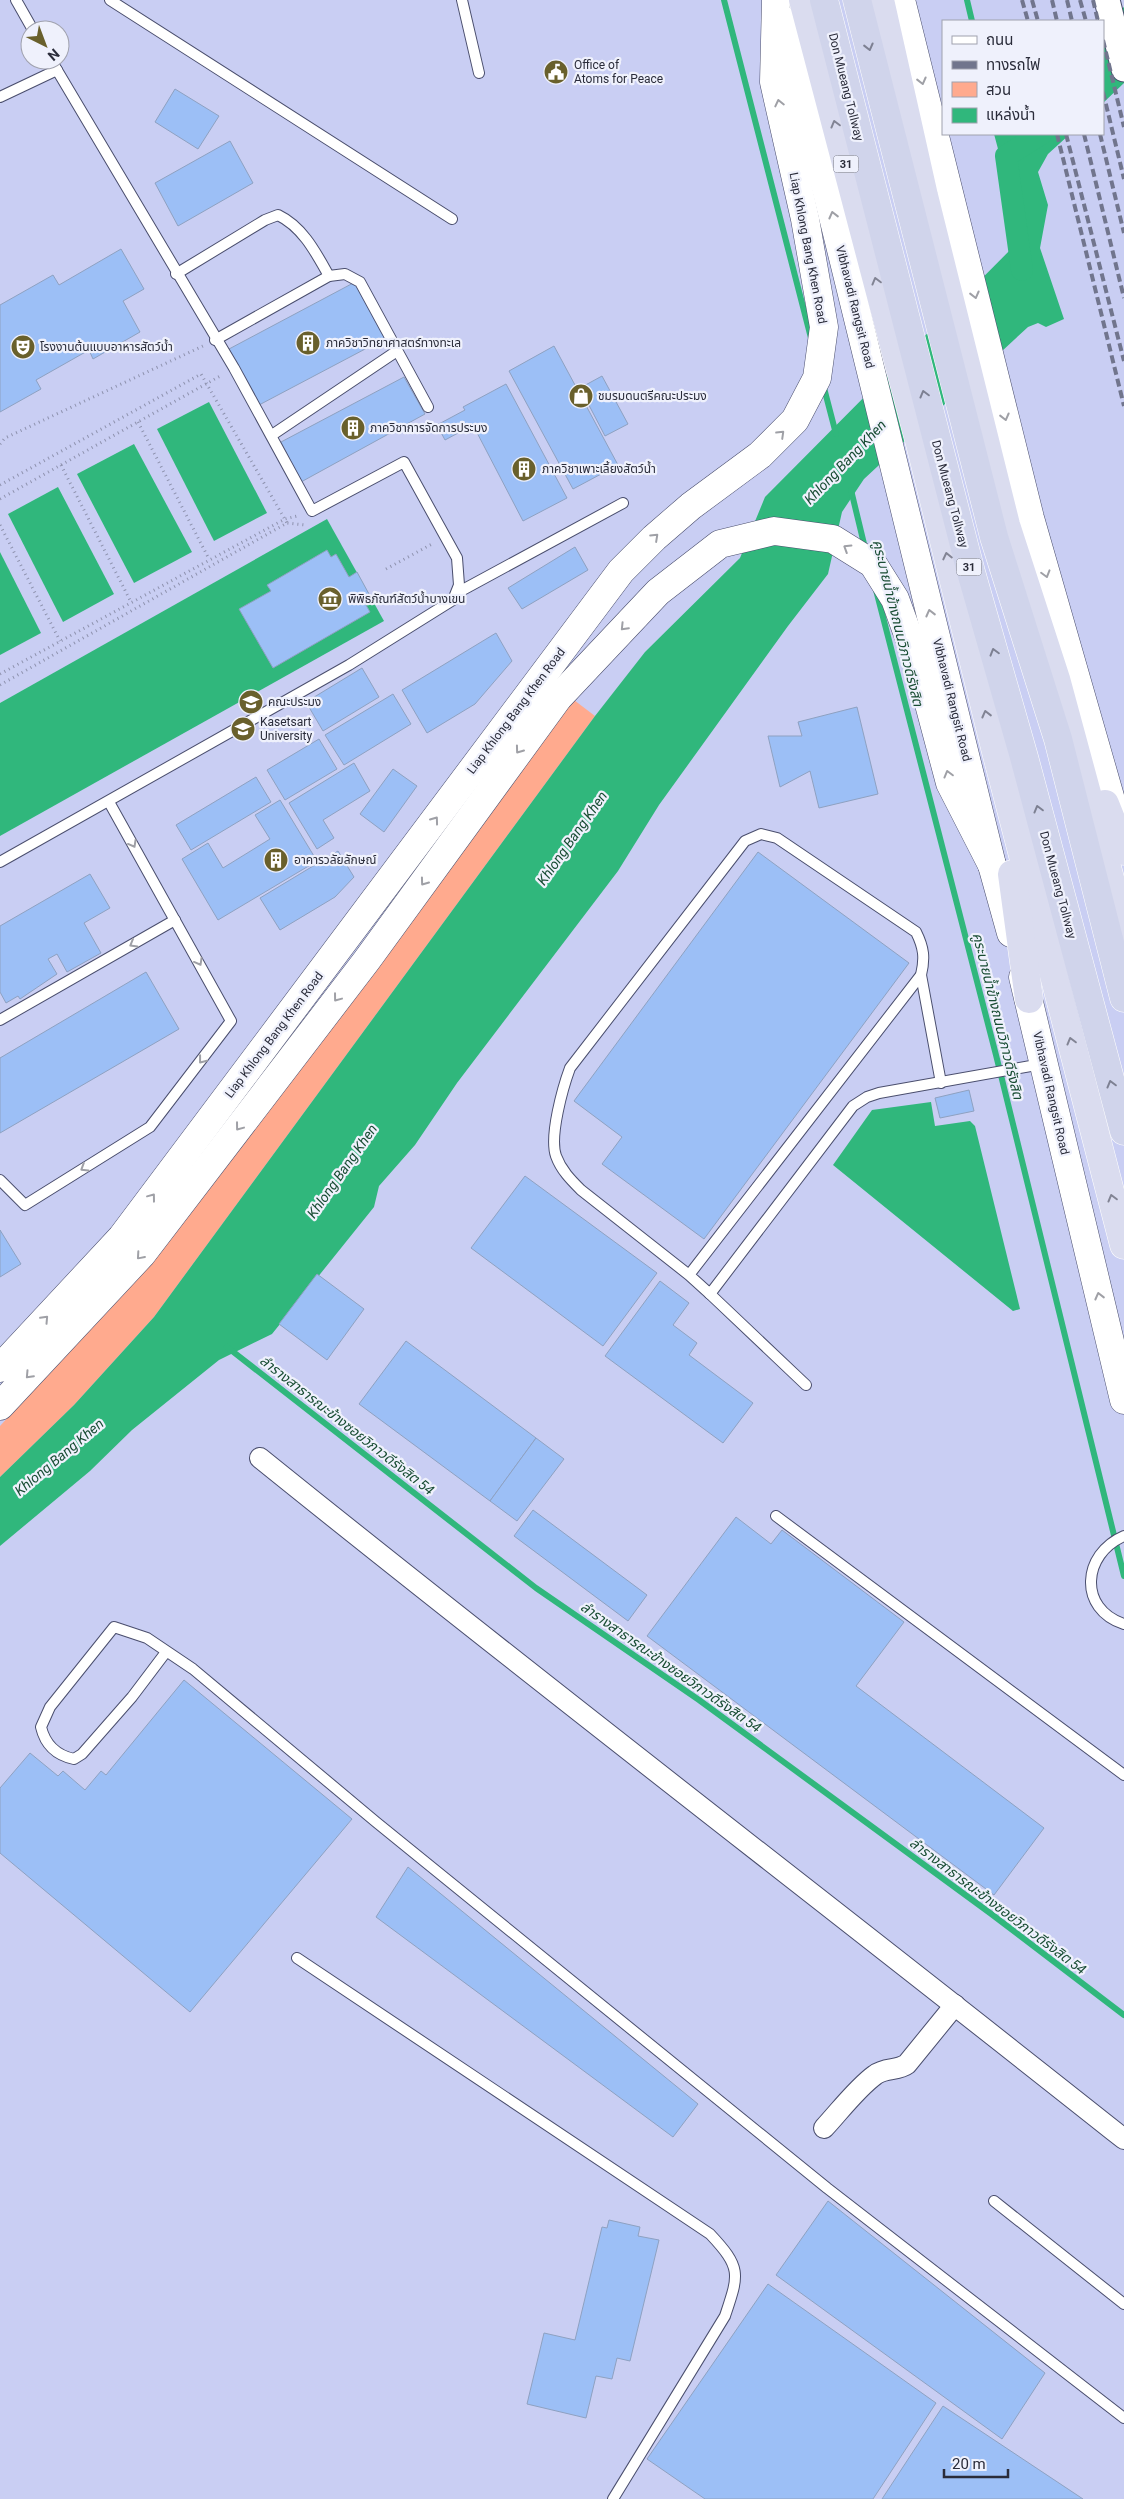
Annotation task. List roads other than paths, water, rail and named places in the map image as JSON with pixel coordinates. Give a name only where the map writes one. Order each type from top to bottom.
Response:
[{"type":"highway","name":"31","points":[[803,0],[888,329],[920,444],[995,748],[1124,1245]]},
{"type":"highway","name":"Don Mueang Tollway","points":[[824,0],[971,572],[1024,758],[1124,1131]]},
{"type":"highway","points":[[857,0],[994,537],[1058,739],[1124,998]]},
{"type":"highway","points":[[880,0],[942,270],[1006,525],[1056,679],[1124,930]]},
{"type":"highway","points":[[1056,679],[1124,851]]},
{"type":"highway","points":[[995,748],[1029,999]]},
{"type":"main road","name":"Liap Khlong Bang Khen Road","points":[[0,1368],[122,1237],[621,571],[654,538],[691,506],[760,455],[795,420],[817,378],[824,327],[806,219],[774,82],[778,0]]},
{"type":"main road","name":"Vibhavadi Rangsit Road","points":[[778,0],[992,865],[1029,999],[1124,1400]]},
{"type":"main road","points":[[901,0],[1030,518],[1124,847]]},
{"type":"main road","name":"Liap Khlong Bang Khen Road","points":[[0,1406],[142,1254],[367,960],[558,698],[658,592],[720,544],[774,531],[833,539],[873,564],[895,599],[917,659],[950,783],[992,865]]},
{"type":"street","points":[[1107,0],[1124,69]]},
{"type":"street","points":[[260,1458],[441,1604],[1124,2139]]},
{"type":"street","points":[[824,2128],[875,2075],[892,2068],[901,2068],[907,2064],[955,2005]]},
{"type":"lane","points":[[16,0],[27,20]]},
{"type":"lane","points":[[110,0],[452,219]]},
{"type":"lane","points":[[462,0],[480,73]]},
{"type":"lane","points":[[0,97],[57,70],[215,340],[234,368],[312,511],[404,462],[457,558],[457,593],[453,600],[348,665],[0,862]]},
{"type":"lane","points":[[176,274],[265,220],[278,215],[287,219],[309,242],[329,276]]},
{"type":"lane","points":[[215,340],[329,276],[345,274],[360,282],[428,407]]},
{"type":"lane","points":[[272,435],[398,352]]},
{"type":"lane","points":[[457,593],[624,503]]},
{"type":"lane","points":[[0,1180],[25,1204],[150,1127],[231,1021],[109,802]]},
{"type":"lane","points":[[689,1275],[921,975],[925,959],[923,944],[916,932],[777,838],[761,834],[746,841],[570,1068],[560,1096],[555,1154],[565,1174],[581,1190],[689,1275],[806,1385]]},
{"type":"lane","points":[[0,1020],[175,920]]},
{"type":"lane","points":[[921,975],[942,1083]]},
{"type":"lane","points":[[710,1294],[853,1106],[867,1097],[879,1093],[1043,1063]]},
{"type":"lane","points":[[776,1516],[1124,1775]]},
{"type":"lane","points":[[1123,1536],[1110,1544],[1093,1564],[1090,1579],[1094,1595],[1102,1611],[1124,1624]]},
{"type":"lane","points":[[166,1652],[132,1697],[82,1754],[74,1759],[64,1757],[50,1747],[44,1737],[41,1726],[50,1707],[114,1627],[147,1638],[193,1670],[370,1818],[827,2188],[1124,2418]]},
{"type":"lane","points":[[296,1958],[710,2234],[728,2253],[737,2272],[736,2285],[725,2316],[613,2499]]},
{"type":"lane","points":[[994,2201],[1124,2304]]},
{"type":"water","points":[[1124,7],[1124,83],[1104,102],[1104,26]]},
{"type":"water","points":[[994,135],[1069,135],[1048,154],[1038,172],[1048,205],[1040,248],[1064,319],[1046,327],[1038,323],[1028,327],[864,479],[842,512],[828,574],[788,626],[659,805],[618,871],[457,1083],[415,1145],[379,1186],[374,1207],[272,1334],[219,1360],[132,1430],[90,1471],[0,1546],[0,1477],[74,1405],[154,1317],[595,716],[645,652],[740,558],[765,497],[1022,238]]},
{"type":"water","points":[[209,402],[267,513],[214,541],[157,429]]},
{"type":"water","points":[[134,444],[192,552],[134,583],[77,474]]},
{"type":"water","points":[[58,487],[114,594],[63,622],[8,514]]},
{"type":"water","points":[[327,519],[384,621],[0,836],[0,703]]},
{"type":"water","points":[[0,552],[41,633],[0,655]]},
{"type":"water","points":[[931,1102],[935,1126],[970,1121],[975,1126],[1020,1309],[1013,1311],[833,1165],[872,1110]]},
{"type":"waterway","points":[[724,0],[811,338]]},
{"type":"waterway","points":[[967,0],[972,20]]},
{"type":"waterway","name":"Khlong Bang Khen","points":[[1022,270],[1006,156],[1039,135]]},
{"type":"waterway","points":[[823,384],[836,434]]},
{"type":"waterway","name":"คูระบายน้ำข้างถนนวิภาวดีรังสิต","points":[[851,490],[865,548]]},
{"type":"waterway","name":"คูระบายน้ำข้างถนนวิภาวดีรังสิต","points":[[876,590],[996,1055],[1124,1576]]},
{"type":"waterway","name":"ลำรางสาธารณะข้างซอยวิภาวดีรังสิต 54","points":[[227,1347],[536,1588],[699,1700],[990,1913],[1124,2015]]},
{"type":"railway","points":[[1022,0],[1028,20]]},
{"type":"railway","points":[[1032,0],[1038,20]]},
{"type":"railway","points":[[1052,0],[1057,20]]},
{"type":"railway","points":[[1067,0],[1072,20]]},
{"type":"railway","points":[[1080,0],[1086,20]]},
{"type":"railway","points":[[1093,0],[1098,20]]},
{"type":"railway","points":[[1104,44],[1124,127]]},
{"type":"railway","points":[[1104,96],[1124,179]]},
{"type":"railway","points":[[1057,135],[1124,406]]},
{"type":"railway","points":[[1066,135],[1124,361]]},
{"type":"railway","points":[[1084,135],[1124,298]]},
{"type":"railway","points":[[1100,135],[1124,233]]},
{"type":"place","name":"Office of Atoms for Peace","points":[[556,72]]},
{"type":"place","name":"ภาควิชาวิทยาศาสตร์ทางทะเล","points":[[308,343]]},
{"type":"place","name":"โรงงานต้นแบบอาหารสัตว์น้ำ","points":[[23,347]]},
{"type":"place","name":"ชมรมดนตรีคณะประมง","points":[[581,396]]},
{"type":"place","name":"ภาควิชาการจัดการประมง","points":[[353,428]]},
{"type":"place","name":"ภาควิชาเพาะเลี้ยงสัตว์น้ำ","points":[[524,469]]},
{"type":"place","name":"พิพิธภัณฑ์สัตว์น้ำบางเขน","points":[[330,599]]},
{"type":"place","name":"คณะประมง","points":[[251,702]]},
{"type":"place","name":"Kasetsart University","points":[[243,729]]},
{"type":"place","name":"อาคารวลัยลักษณ์","points":[[276,860]]}]
